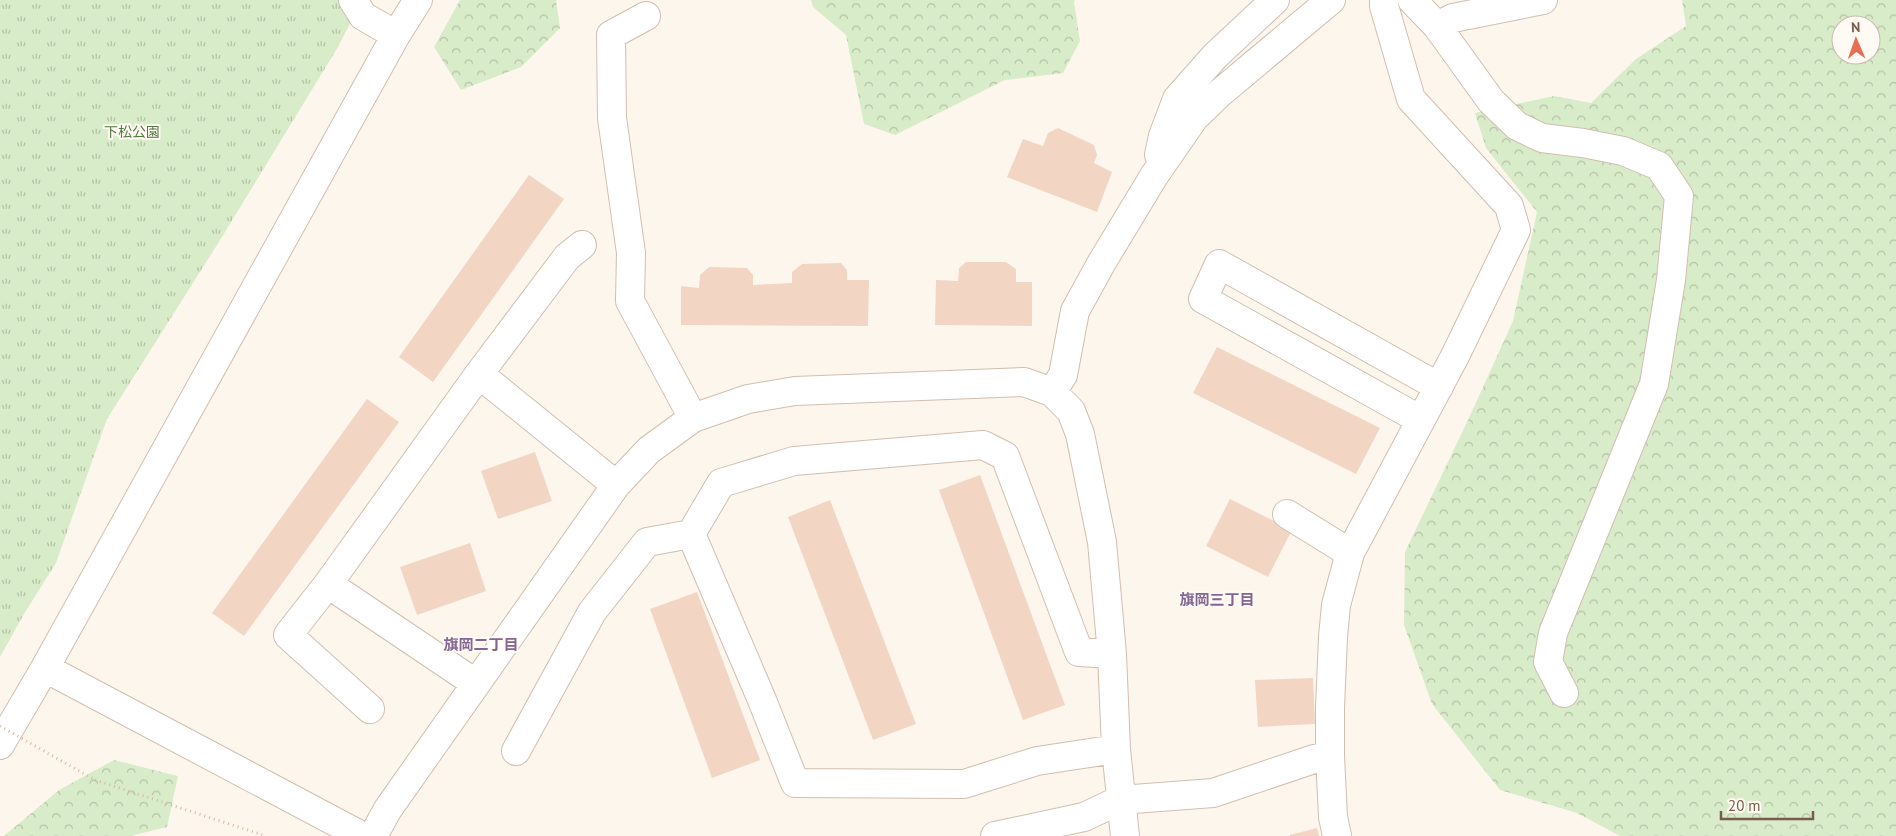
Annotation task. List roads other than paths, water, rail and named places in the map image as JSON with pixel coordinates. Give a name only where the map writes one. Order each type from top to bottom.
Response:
[{"type":"street","points":[[353,0],[363,16],[396,34]]},
{"type":"street","points":[[0,746],[46,668],[396,34],[418,0]]},
{"type":"street","points":[[1154,176],[1163,136],[1177,99],[1214,56],[1275,0]]},
{"type":"street","points":[[1052,392],[1063,374],[1075,312],[1102,262],[1154,176],[1194,118],[1220,93],[1331,0]]},
{"type":"street","points":[[1337,836],[1333,817],[1330,708],[1336,605],[1350,553],[1439,387],[1516,230],[1509,206],[1411,99],[1384,6],[1384,0]]},
{"type":"street","points":[[1412,0],[1437,26],[1491,101],[1517,126],[1542,138],[1622,151],[1659,166],[1679,196],[1671,280],[1654,384],[1553,633],[1548,662],[1564,693]]},
{"type":"street","points":[[1437,26],[1453,18],[1543,0]]},
{"type":"street","points":[[646,16],[611,35],[612,118],[631,253],[630,301],[694,418]]},
{"type":"street","points":[[370,709],[288,634],[328,584],[566,257],[582,245]]},
{"type":"street","points":[[1421,420],[1203,299],[1219,264],[1439,387]]},
{"type":"street","points":[[479,374],[616,485]]},
{"type":"street","points":[[373,836],[388,809],[475,683],[616,485],[649,450],[694,418],[748,399],[795,391],[1024,382],[1052,392],[1071,411],[1080,434],[1102,542],[1112,654],[1116,749],[1125,836]]},
{"type":"street","points":[[516,751],[592,612],[647,542],[691,534],[721,483],[794,461],[983,445],[1006,456],[1078,652],[1112,654]]},
{"type":"street","points":[[1287,514],[1350,553]]},
{"type":"street","points":[[691,534],[762,700],[795,783],[964,784],[1038,761],[1116,749]]},
{"type":"street","points":[[328,584],[475,683]]},
{"type":"street","points":[[46,668],[362,836]]},
{"type":"street","points":[[995,836],[1084,817],[1120,800],[1213,793],[1314,759],[1330,756]]},
{"type":"district","name":"旗岡三丁目","points":[[1217,600]]},
{"type":"district","name":"旗岡二丁目","points":[[481,645]]},
{"type":"park label","name":"下松公園","points":[[132,132]]}]
